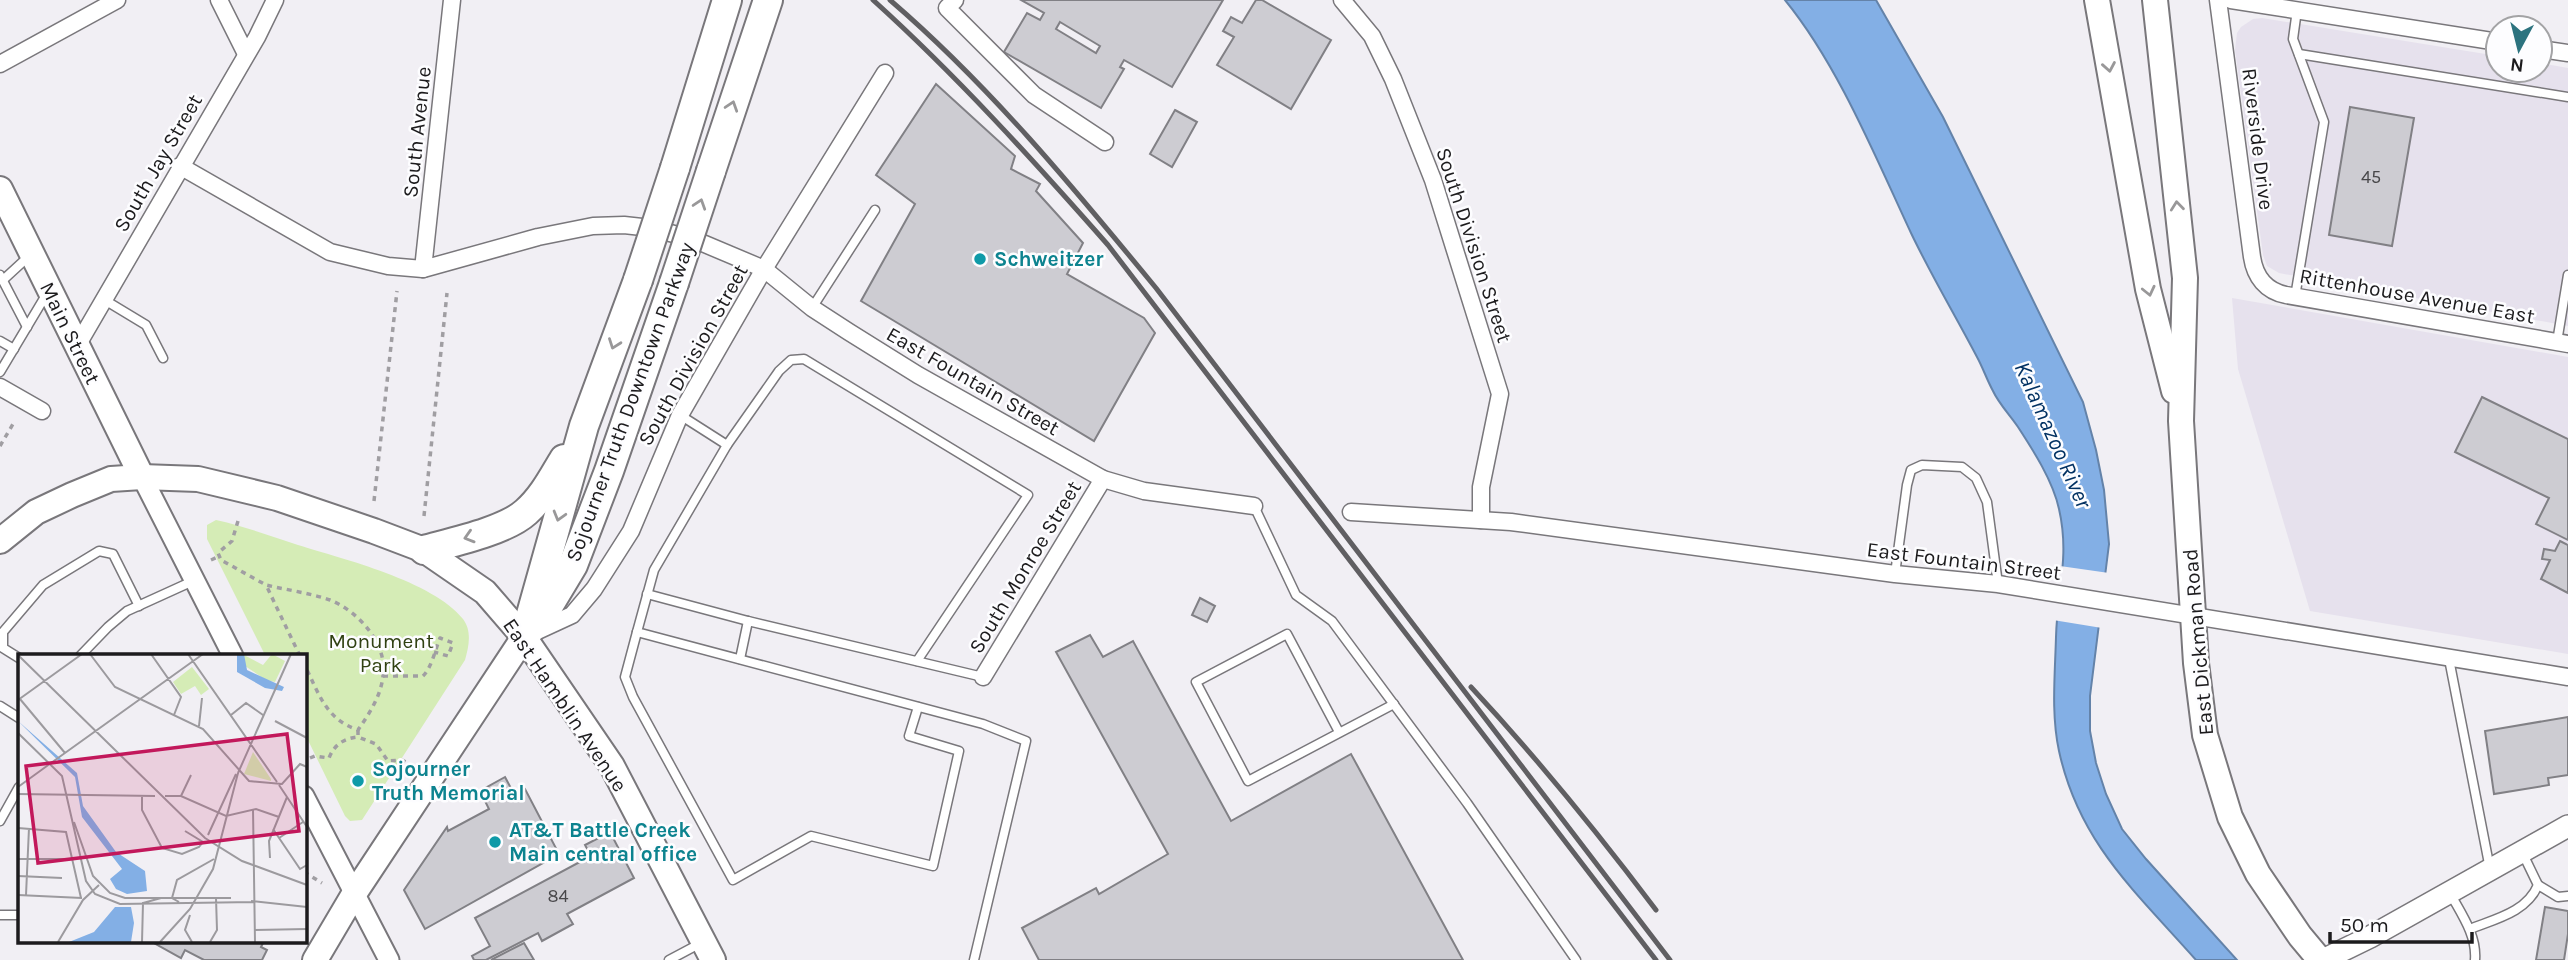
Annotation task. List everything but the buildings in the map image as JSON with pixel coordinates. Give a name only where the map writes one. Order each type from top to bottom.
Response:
[{"type":"highway","name":"Sojourner Truth Downtown Parkway","points":[[524,637],[584,426],[638,280],[727,0]]},
{"type":"highway","name":"Sojourner Truth Downtown Parkway","points":[[524,637],[549,605],[573,565],[674,284],[768,0]]},
{"type":"highway","points":[[757,31],[783,0]]},
{"type":"highway","points":[[424,550],[488,531],[524,513],[545,490],[584,426]]},
{"type":"main road","name":"East Dickman Road","points":[[2098,0],[2148,289],[2181,421]]},
{"type":"main road","name":"East Dickman Road","points":[[2155,0],[2185,278],[2181,421],[2196,663],[2205,735],[2230,817],[2258,874],[2300,936],[2321,960]]},
{"type":"main road","name":"Main Street","points":[[0,189],[30,255],[142,477]]},
{"type":"main road","name":"East Hamblin Avenue","points":[[0,541],[36,512],[72,495],[111,480],[142,477],[198,479],[277,498],[424,550],[485,592],[524,637],[612,766],[708,951]]},
{"type":"main road","points":[[315,960],[354,894],[524,637]]},
{"type":"main road","points":[[2321,960],[2370,937],[2568,827]]},
{"type":"street","points":[[0,64],[117,0]]},
{"type":"street","points":[[219,0],[246,54]]},
{"type":"street","name":"South Jay Street","points":[[77,346],[275,0]]},
{"type":"street","name":"South Avenue","points":[[423,269],[452,0]]},
{"type":"street","name":"South Division Street","points":[[1342,0],[1372,36],[1393,79],[1433,180],[1500,394],[1481,487],[1481,520]]},
{"type":"street","name":"Riverside Drive","points":[[2218,0],[2252,257],[2256,274],[2262,282]]},
{"type":"street","points":[[2231,0],[2266,3],[2484,40]]},
{"type":"street","points":[[951,4],[1034,95],[1105,142]]},
{"type":"street","name":"South Division Street","points":[[524,637],[572,615],[594,589],[631,531],[680,415],[764,269],[885,73]]},
{"type":"street","points":[[180,166],[330,252],[388,266],[423,269]]},
{"type":"street","name":"East Fountain Street","points":[[423,269],[538,237],[593,226],[650,228],[693,239],[764,269],[812,308],[918,375],[1102,479],[1144,491],[1254,506]]},
{"type":"street","name":"Rittenhouse Avenue East","points":[[2262,282],[2278,293],[2295,297],[2563,343]]},
{"type":"street","points":[[0,387],[42,411]]},
{"type":"street","points":[[142,477],[232,654]]},
{"type":"street","name":"South Monroe Street","points":[[983,677],[1102,479]]},
{"type":"street","name":"East Fountain Street","points":[[1351,512],[1511,522],[1895,574],[1998,584],[2568,677]]},
{"type":"street","points":[[306,800],[389,960]]},
{"type":"lane","points":[[2295,297],[2324,122],[2293,39],[2297,10]]},
{"type":"lane","points":[[2299,54],[2568,97]]},
{"type":"lane","points":[[812,308],[875,210]]},
{"type":"lane","points":[[27,327],[1,278],[30,255]]},
{"type":"lane","points":[[2563,343],[2568,275]]},
{"type":"lane","points":[[0,372],[50,290]]},
{"type":"lane","points":[[103,299],[146,325],[163,358]]},
{"type":"lane","points":[[0,341],[14,349]]},
{"type":"lane","points":[[917,661],[1028,495],[804,359],[791,360],[779,371],[727,445],[654,570],[625,677],[633,697],[733,880],[811,836],[933,866],[959,751],[909,736],[918,706]]},
{"type":"lane","points":[[680,415],[727,445]]},
{"type":"lane","points":[[1895,574],[1911,470],[1922,465],[1962,467],[1976,478],[1987,502],[1998,584]]},
{"type":"lane","points":[[1254,506],[1296,595],[1332,621],[1467,803],[1576,960]]},
{"type":"lane","points":[[18,656],[3,648],[3,632],[43,585],[99,551],[113,554],[139,606]]},
{"type":"lane","points":[[82,654],[127,611],[195,580]]},
{"type":"lane","points":[[647,594],[983,677]]},
{"type":"lane","points":[[740,659],[748,621]]},
{"type":"lane","points":[[637,632],[983,724],[1026,741],[974,960]]},
{"type":"lane","points":[[1339,732],[1287,634],[1196,682],[1248,780],[1394,704]]},
{"type":"lane","points":[[2449,659],[2490,869]]},
{"type":"lane","points":[[0,706],[18,717]]},
{"type":"lane","points":[[0,715],[11,712]]},
{"type":"lane","points":[[0,821],[18,789]]},
{"type":"lane","points":[[2522,852],[2539,885],[2558,897],[2568,897]]},
{"type":"lane","points":[[2470,929],[2514,911],[2534,897],[2539,885]]},
{"type":"lane","points":[[2449,892],[2470,929],[2474,960]]},
{"type":"lane","points":[[0,915],[18,915]]},
{"type":"lane","points":[[669,960],[708,951]]},
{"type":"path","points":[[374,500],[397,291]]},
{"type":"path","points":[[424,516],[447,293]]},
{"type":"path","points":[[0,446],[13,424]]},
{"type":"path","points":[[238,521],[232,541],[218,553],[221,560],[266,585],[339,604],[358,618],[380,648],[383,676],[358,737]]},
{"type":"path","points":[[212,560],[220,556]]},
{"type":"path","points":[[266,585],[299,654]]},
{"type":"path","points":[[383,676],[423,676],[427,673],[434,652],[440,638],[453,643],[448,656],[434,652]]},
{"type":"path","points":[[306,668],[330,713],[337,721],[359,730]]},
{"type":"path","points":[[310,758],[329,758],[339,743],[358,737],[376,744],[388,761],[406,762]]},
{"type":"path","points":[[306,873],[322,883]]},
{"type":"shaded area","points":[[2262,18],[2484,54],[2484,84],[2554,84],[2554,66],[2568,68],[2568,326],[2279,273],[2267,266],[2263,255],[2235,50],[2237,33],[2253,19]]},
{"type":"shaded area","points":[[2232,298],[2568,357],[2568,654],[2310,611],[2238,369]]},
{"type":"green space","name":"Monument Park","points":[[216,520],[247,528],[386,573],[431,593],[449,605],[466,624],[469,639],[465,660],[362,820],[350,821],[345,816],[306,736],[306,654],[264,654],[207,539],[207,525]]},
{"type":"water","name":"Kalamazoo River","points":[[1785,0],[1876,0],[1943,117],[2083,402],[2104,490],[2109,544],[2090,696],[2090,731],[2096,763],[2122,829],[2237,960],[2196,960],[2113,865],[2080,813],[2068,784],[2055,723],[2056,637],[2063,543],[2056,498],[2036,456],[1995,396],[1911,233],[1839,82]]},
{"type":"pier","points":[[2060,566],[2109,573],[2102,628],[2053,620]]},
{"type":"railway","points":[[873,0],[935,58],[994,119],[1108,245],[1656,960]]},
{"type":"railway","points":[[890,0],[996,102],[1156,288],[1670,960]]},
{"type":"railway","points":[[1471,687],[1567,796],[1656,910]]},
{"type":"place","name":"Schweitzer","points":[[980,259]]},
{"type":"place","name":"Sojourner Truth Memorial","points":[[358,781]]},
{"type":"place","name":"AT&T Battle Creek Main central office","points":[[495,842]]}]
